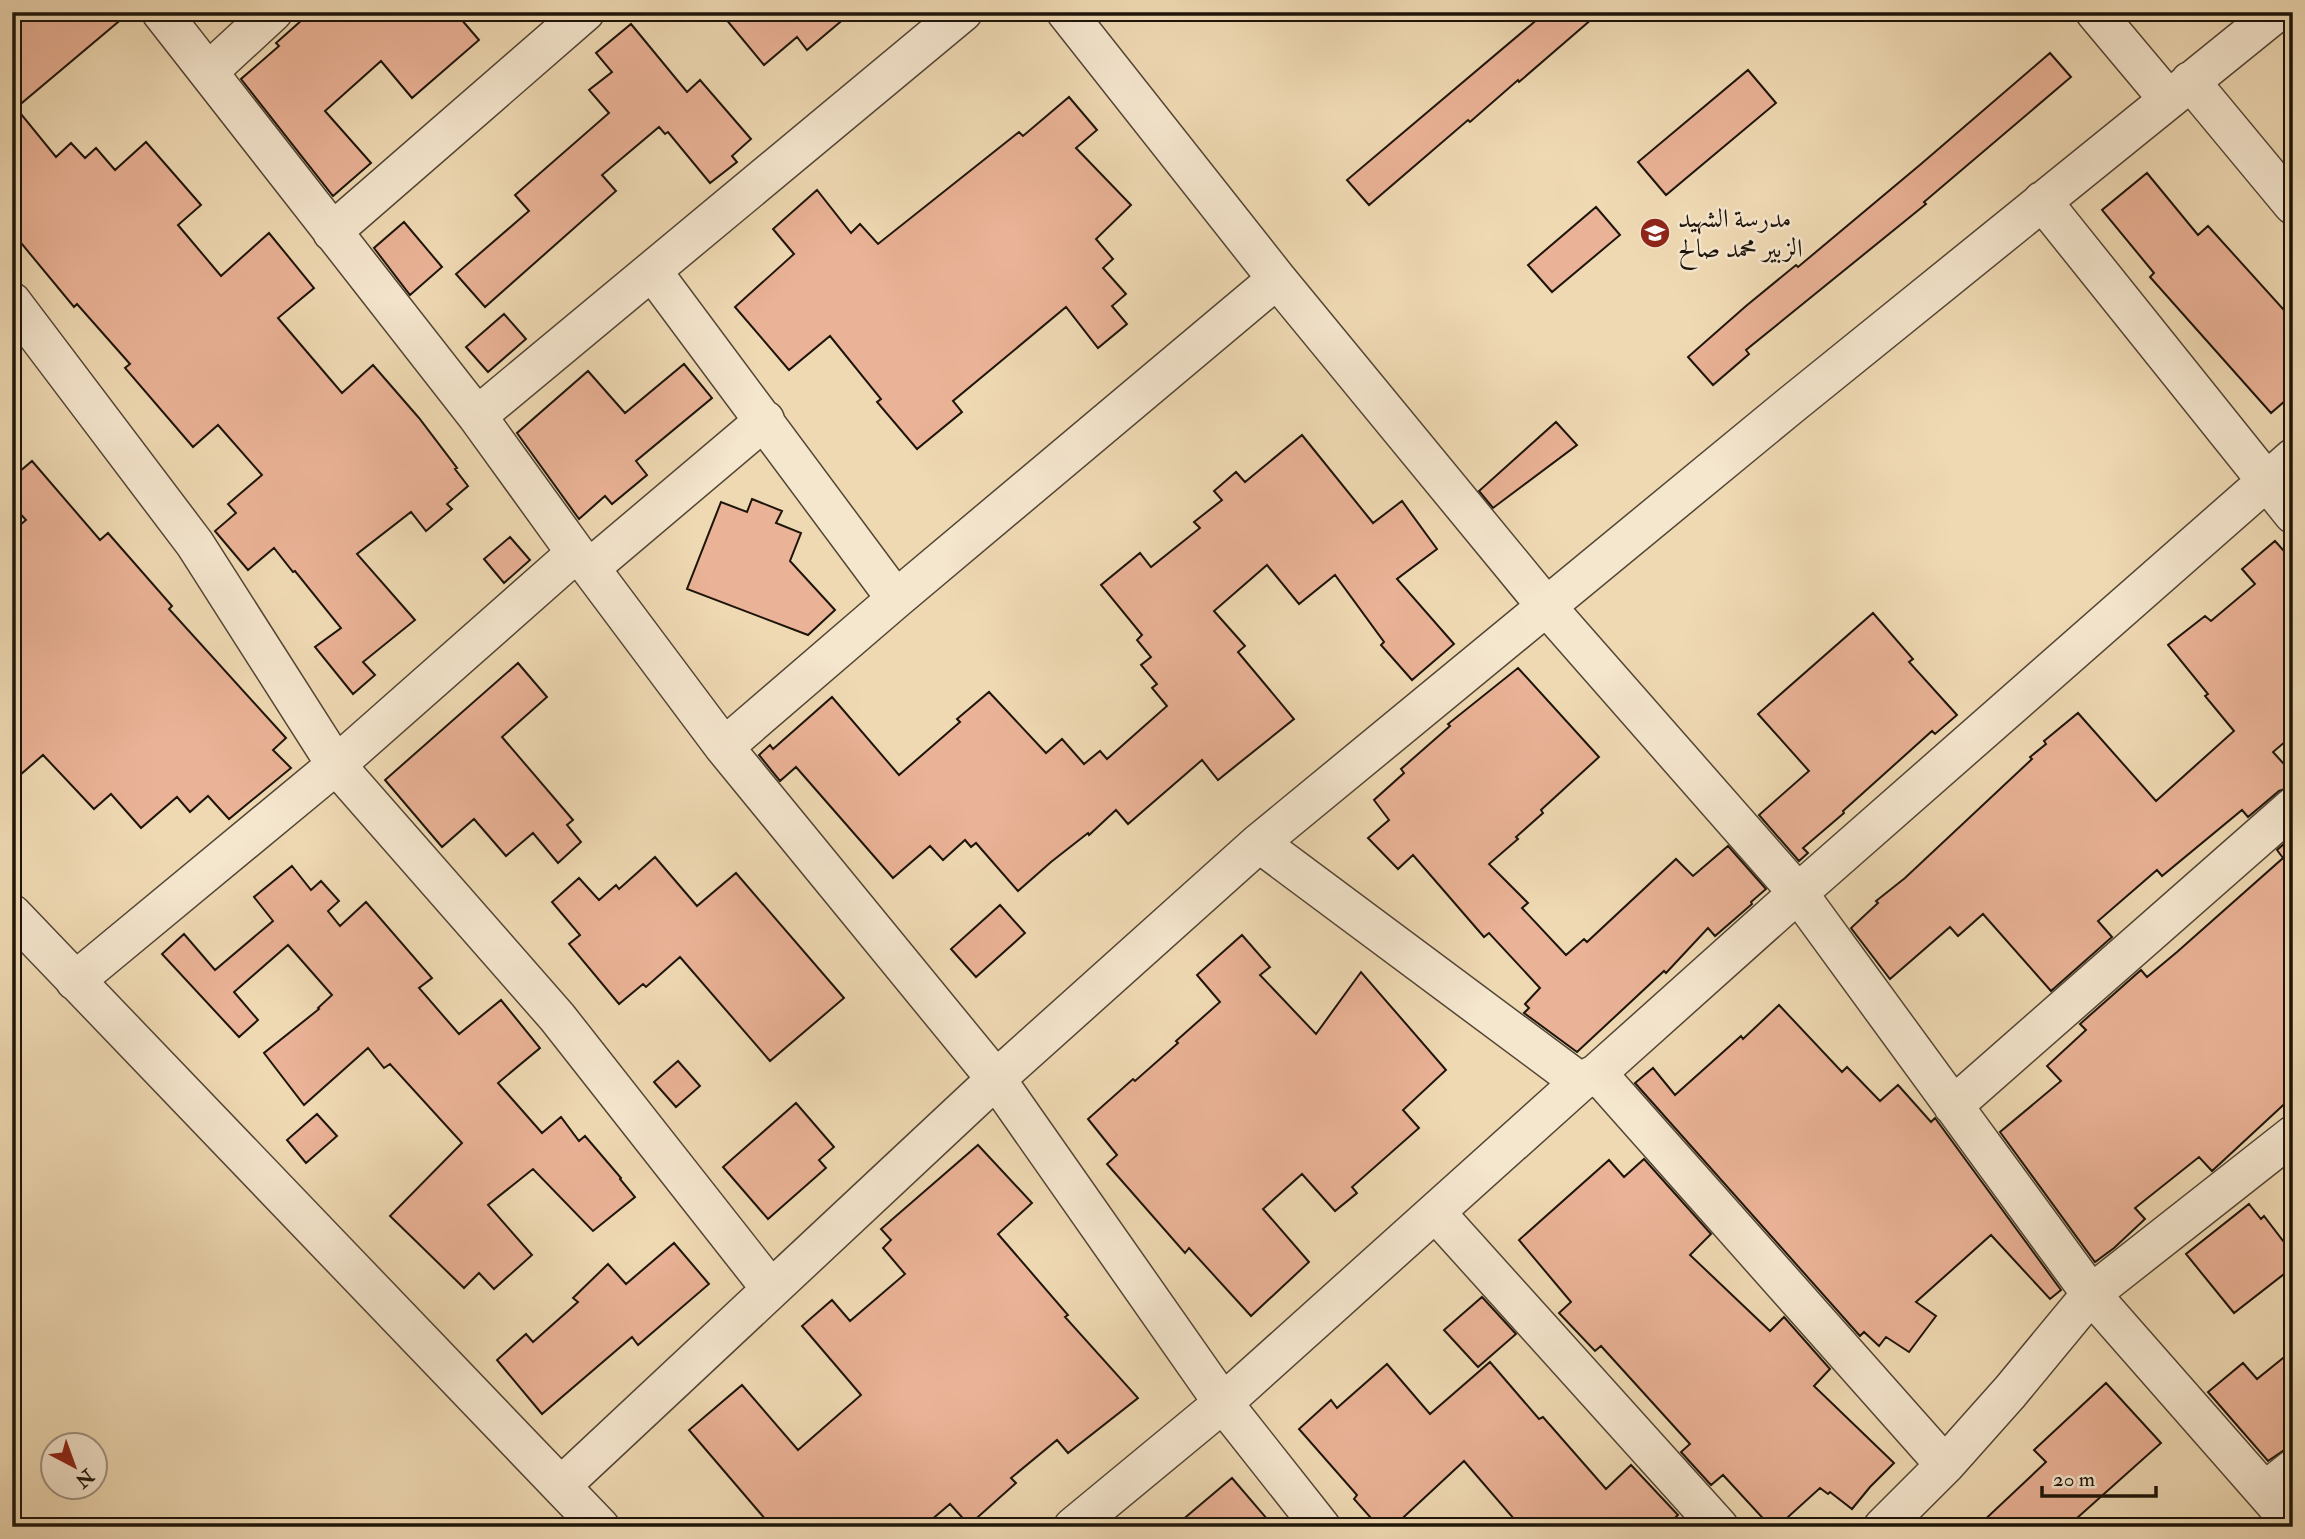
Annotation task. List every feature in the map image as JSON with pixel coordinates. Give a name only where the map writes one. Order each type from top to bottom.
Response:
[{"type":"street","points":[[161,12],[477,416],[724,747],[996,1079],[1223,1403],[1321,1527]]},
{"type":"street","points":[[208,72],[273,12]]},
{"type":"street","points":[[332,232],[585,12]]},
{"type":"street","points":[[477,416],[963,12]]},
{"type":"street","points":[[1066,12],[1277,279],[1546,606],[1798,893],[2091,1294],[2277,1504]]},
{"type":"street","points":[[2095,12],[2179,90],[2293,205]]},
{"type":"street","points":[[561,1486],[996,1079],[1259,843],[2042,201],[2272,16],[2273,12]]},
{"type":"street","points":[[2042,201],[2280,470],[2293,514]]},
{"type":"street","points":[[652,271],[896,599]]},
{"type":"street","points":[[724,747],[1277,279]]},
{"type":"street","points":[[12,302],[195,544],[336,765],[557,1017],[771,1289]]},
{"type":"street","points":[[75,981],[583,561],[765,420]]},
{"type":"street","points":[[1073,1527],[1223,1403],[1588,1077],[2280,470]]},
{"type":"street","points":[[1954,1106],[2293,807]]},
{"type":"street","points":[[1259,843],[1588,1077],[1945,1465]]},
{"type":"street","points":[[12,914],[600,1527]]},
{"type":"street","points":[[1883,1527],[1945,1465],[2091,1294],[2293,1135]]},
{"type":"street","points":[[1436,1213],[1718,1527]]},
{"type":"building","points":[[12,12],[130,12],[16,108],[56,157],[71,143],[85,158],[96,148],[115,170],[146,142],[201,205],[178,225],[221,276],[269,233],[314,288],[278,318],[342,393],[373,365],[419,418],[468,486],[447,504],[452,509],[426,531],[411,512],[357,554],[415,620],[363,662],[375,675],[353,694],[315,647],[341,628],[295,571],[293,572],[274,548],[248,570],[215,531],[236,513],[228,504],[262,475],[218,425],[193,447],[125,368],[130,364],[77,304],[74,307],[12,232]]},
{"type":"building","points":[[311,12],[455,12],[479,40],[412,98],[381,61],[325,111],[371,163],[333,196],[241,79],[279,46],[276,43]]},
{"type":"building","points":[[720,12],[852,12],[807,50],[797,37],[764,65]]},
{"type":"building","points":[[1546,12],[1600,12],[1369,205],[1347,180]]},
{"type":"building","points":[[631,24],[687,92],[700,80],[751,139],[732,156],[737,162],[710,183],[668,132],[665,134],[659,127],[602,175],[616,191],[485,307],[456,274],[529,211],[515,195],[609,113],[589,90],[612,72],[596,53]]},
{"type":"building","points":[[2050,53],[2071,77],[1924,202],[1926,204],[1746,350],[1749,354],[1713,385],[1688,357]]},
{"type":"building","points":[[1748,70],[1776,103],[1666,195],[1638,162]]},
{"type":"building","points":[[1069,97],[1097,130],[1076,148],[1131,205],[1096,239],[1113,259],[1103,268],[1126,294],[1112,306],[1127,324],[1098,348],[1066,307],[953,401],[962,412],[917,449],[877,402],[881,399],[830,336],[789,370],[735,307],[794,254],[773,229],[817,190],[851,233],[860,224],[878,244],[1019,132],[1023,136]]},
{"type":"building","points":[[2147,173],[2198,235],[2208,226],[2293,320],[2293,394],[2271,413],[2150,277],[2154,273],[2102,210]]},
{"type":"building","points":[[1596,207],[1620,235],[1552,292],[1528,265]]},
{"type":"building","points":[[404,222],[442,267],[410,295],[374,248]]},
{"type":"building","points":[[504,314],[526,339],[488,372],[466,347]]},
{"type":"building","points":[[684,364],[712,398],[636,461],[647,475],[612,504],[605,496],[579,519],[517,433],[588,371],[625,413]]},
{"type":"building","points":[[1556,422],[1577,445],[1493,508],[1479,491]]},
{"type":"building","points":[[1302,435],[1373,523],[1402,501],[1437,549],[1397,579],[1454,644],[1412,680],[1381,645],[1384,642],[1335,575],[1299,604],[1267,565],[1214,611],[1245,646],[1238,652],[1294,719],[1218,780],[1202,760],[1128,824],[1116,810],[1018,891],[976,843],[971,847],[965,840],[943,860],[930,846],[893,878],[796,767],[780,781],[759,755],[770,745],[773,749],[832,697],[899,775],[960,722],[957,719],[989,692],[1046,753],[1062,739],[1084,764],[1100,751],[1107,759],[1167,706],[1152,688],[1157,684],[1141,665],[1151,657],[1137,640],[1142,635],[1101,585],[1140,553],[1151,567],[1200,528],[1194,522],[1222,500],[1214,491],[1236,472],[1245,482]]},
{"type":"building","points":[[32,461],[100,540],[108,533],[172,606],[169,609],[286,738],[273,750],[291,768],[229,819],[208,796],[190,812],[177,797],[141,828],[111,794],[94,809],[43,755],[12,782],[12,532],[26,520],[12,505],[12,478]]},
{"type":"building","points":[[752,499],[782,511],[776,523],[801,533],[790,561],[835,610],[808,635],[687,589],[721,502],[747,512]]},
{"type":"building","points":[[510,537],[530,560],[504,583],[484,559]]},
{"type":"building","points":[[2275,541],[2293,561],[2293,735],[2273,752],[2293,774],[2293,786],[2279,791],[2248,817],[2242,810],[2162,876],[2157,870],[2098,921],[2112,937],[2051,991],[1983,914],[1958,936],[1950,927],[1890,979],[1851,928],[1878,903],[1876,901],[1905,878],[2032,759],[2030,757],[2046,744],[2044,741],[2078,713],[2156,801],[2234,731],[2168,645],[2205,616],[2211,621],[2255,584],[2242,569]]},
{"type":"building","points":[[1873,613],[1913,659],[1909,662],[1957,715],[1935,734],[1932,731],[1843,811],[1844,813],[1803,848],[1808,853],[1799,861],[1759,815],[1809,771],[1758,714]]},
{"type":"building","points":[[518,663],[547,697],[502,737],[573,820],[567,825],[581,842],[558,863],[533,833],[506,856],[474,819],[442,847],[385,780]]},
{"type":"building","points":[[1518,668],[1599,757],[1541,810],[1543,813],[1516,837],[1518,839],[1489,864],[1528,903],[1522,908],[1566,955],[1584,939],[1587,942],[1676,859],[1693,876],[1728,846],[1766,889],[1715,936],[1708,928],[1666,973],[1664,971],[1577,1052],[1524,1013],[1529,1008],[1525,1004],[1540,988],[1489,933],[1484,937],[1413,855],[1398,869],[1368,838],[1389,820],[1374,800],[1404,773],[1401,769],[1450,726],[1448,724]]},
{"type":"building","points":[[2293,836],[2293,1096],[2212,1171],[2199,1157],[2135,1208],[2145,1219],[2095,1262],[2000,1132],[2061,1081],[2047,1066],[2086,1030],[2080,1024],[2141,970],[2147,977],[2177,952],[2283,858],[2277,850]]},
{"type":"building","points":[[655,857],[697,906],[736,873],[844,998],[770,1061],[680,957],[646,987],[643,984],[619,1004],[569,944],[580,935],[552,902],[579,878],[599,900],[616,885],[619,889]]},
{"type":"building","points":[[292,866],[311,890],[321,881],[339,901],[328,911],[340,926],[366,902],[432,978],[419,988],[459,1034],[501,1000],[540,1048],[498,1083],[542,1133],[561,1117],[579,1141],[585,1136],[635,1197],[593,1231],[533,1169],[488,1205],[532,1255],[494,1289],[479,1273],[464,1288],[390,1216],[462,1143],[390,1064],[384,1068],[368,1048],[304,1105],[264,1053],[319,1009],[332,995],[288,945],[234,992],[258,1020],[239,1037],[162,954],[184,934],[215,970],[273,921],[254,897]]},
{"type":"building","points":[[1000,905],[1025,933],[976,977],[951,949]]},
{"type":"building","points":[[1242,935],[1270,967],[1260,975],[1316,1034],[1361,972],[1446,1070],[1403,1110],[1419,1128],[1352,1187],[1357,1193],[1335,1211],[1302,1174],[1263,1209],[1309,1262],[1251,1316],[1189,1248],[1185,1253],[1107,1164],[1117,1155],[1088,1119],[1178,1043],[1176,1041],[1220,1002],[1197,975]]},
{"type":"building","points":[[1779,1005],[1842,1072],[1847,1067],[1880,1101],[1898,1085],[1931,1122],[1935,1118],[2061,1290],[2050,1299],[1991,1235],[1916,1302],[1936,1316],[1909,1352],[1886,1337],[1879,1346],[1864,1332],[1860,1336],[1635,1083],[1653,1068],[1675,1095],[1741,1036],[1743,1039]]},
{"type":"building","points":[[678,1061],[700,1086],[676,1107],[654,1082]]},
{"type":"building","points":[[796,1103],[834,1147],[819,1160],[826,1168],[768,1219],[723,1167]]},
{"type":"building","points":[[317,1114],[337,1136],[306,1163],[287,1140]]},
{"type":"building","points":[[978,1145],[1032,1203],[998,1234],[1068,1315],[1065,1317],[1138,1398],[1068,1453],[1057,1440],[1011,1478],[1016,1483],[969,1525],[950,1504],[923,1527],[772,1527],[689,1430],[742,1385],[798,1450],[861,1395],[802,1326],[832,1300],[850,1321],[905,1274],[883,1248],[891,1240],[881,1229]]},
{"type":"building","points":[[1644,1159],[1711,1234],[1690,1255],[1770,1331],[1784,1317],[1830,1369],[1814,1386],[1894,1463],[1852,1509],[1830,1492],[1828,1494],[1820,1488],[1777,1527],[1771,1527],[1723,1475],[1711,1485],[1681,1452],[1690,1444],[1601,1346],[1595,1351],[1559,1313],[1571,1302],[1519,1240],[1609,1160],[1624,1177]]},
{"type":"building","points":[[2249,1204],[2261,1219],[2264,1216],[2293,1254],[2293,1267],[2234,1313],[2186,1254]]},
{"type":"building","points":[[674,1243],[709,1284],[638,1345],[632,1337],[542,1414],[497,1360],[526,1334],[533,1342],[578,1302],[573,1298],[608,1264],[626,1284]]},
{"type":"building","points":[[1482,1297],[1516,1334],[1478,1367],[1444,1330]]},
{"type":"building","points":[[2293,1350],[2293,1444],[2268,1461],[2208,1392],[2243,1363],[2257,1379]]},
{"type":"building","points":[[1490,1362],[1539,1419],[1543,1417],[1606,1489],[1631,1465],[1678,1515],[1665,1527],[1521,1527],[1464,1461],[1393,1527],[1379,1527],[1354,1499],[1357,1495],[1299,1429],[1331,1400],[1337,1408],[1387,1364],[1430,1414]]},
{"type":"building","points":[[2106,1383],[2161,1443],[2067,1527],[1977,1527],[2046,1462],[2034,1450]]},
{"type":"building","points":[[1232,1478],[1274,1527],[1174,1527]]},
{"type":"place","name":"مدرسة الشهيد الزبير محمد صالح","points":[[1655,233]]}]
